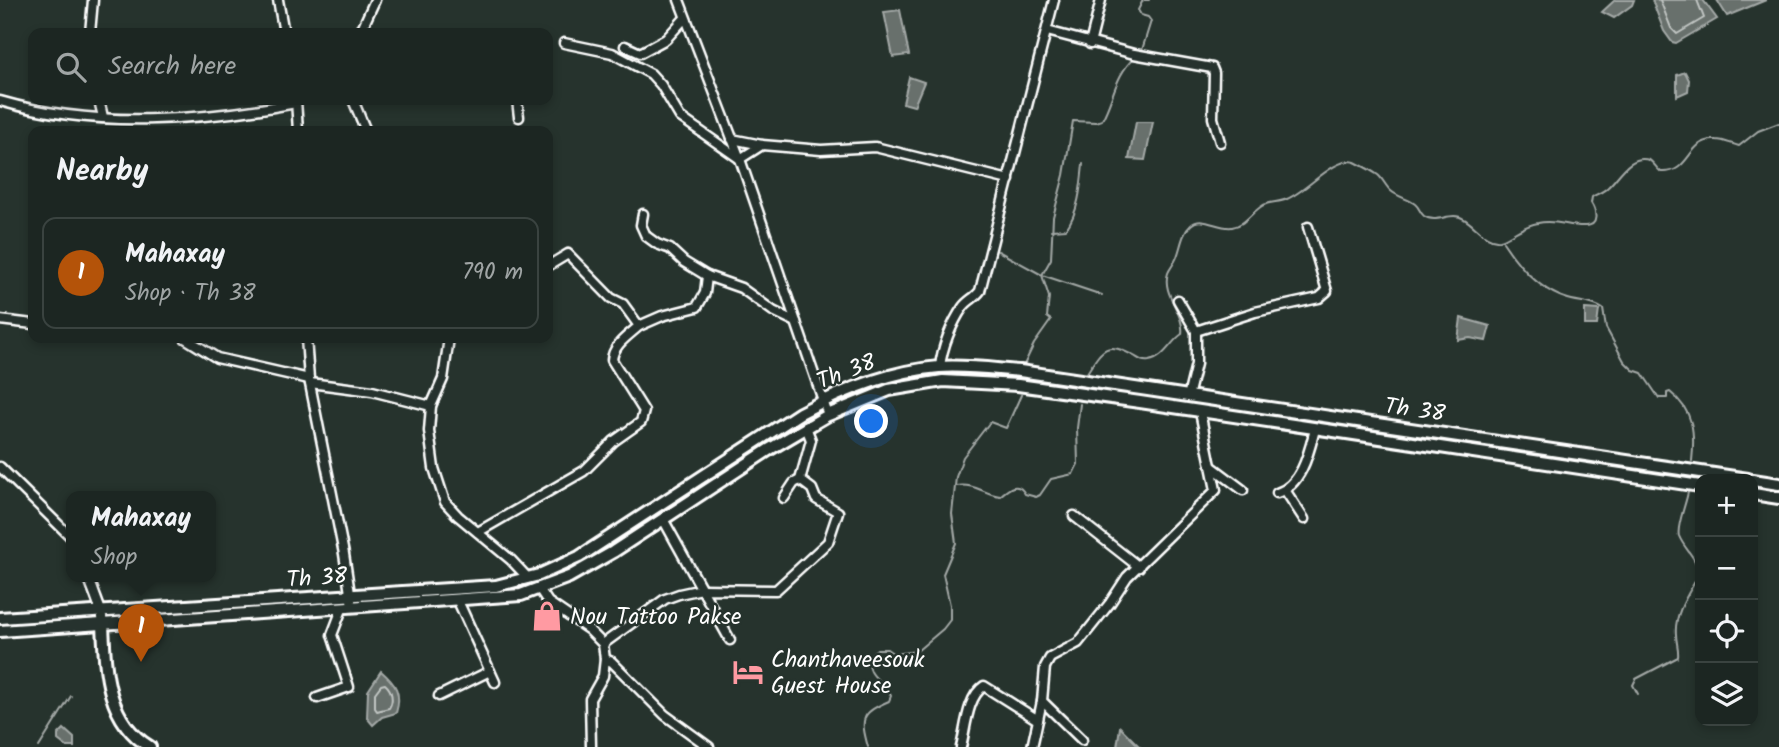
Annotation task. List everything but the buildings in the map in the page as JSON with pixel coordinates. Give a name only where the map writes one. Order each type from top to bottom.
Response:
[{"type":"street","points":[[90,28],[93,0]]},
{"type":"street","points":[[278,0],[283,28]]},
{"type":"street","points":[[362,28],[375,0]]},
{"type":"street","points":[[679,0],[740,159],[828,415]]},
{"type":"street","points":[[940,367],[952,328],[964,304],[980,291],[1054,0]]},
{"type":"street","points":[[1090,44],[1101,0]]},
{"type":"street","points":[[625,46],[640,53],[666,39],[685,18]]},
{"type":"street","points":[[1047,31],[1090,44],[1212,68],[1213,118],[1220,142]]},
{"type":"street","points":[[564,43],[612,53],[651,74],[661,85],[680,117],[740,159]]},
{"type":"street","points":[[0,101],[34,111],[162,120],[239,114],[282,105]]},
{"type":"street","points":[[100,105],[103,117]]},
{"type":"street","points":[[296,105],[298,126]]},
{"type":"street","points":[[355,105],[363,126]]},
{"type":"street","points":[[518,105],[519,117]]},
{"type":"street","points":[[732,139],[762,145],[821,150],[875,147],[1009,180]]},
{"type":"street","points":[[740,159],[762,145]]},
{"type":"street","points":[[643,214],[641,225],[646,236],[708,276],[741,288],[773,311],[796,322]]},
{"type":"street","points":[[1196,331],[1255,312],[1319,298],[1327,291],[1308,228]]},
{"type":"street","points":[[553,263],[568,254],[611,298],[623,304],[639,326]]},
{"type":"street","points":[[478,532],[584,471],[614,441],[641,422],[644,411],[611,360],[612,353],[639,326],[697,306],[705,293],[708,276]]},
{"type":"street","points":[[1178,300],[1196,331],[1196,364],[1188,397]]},
{"type":"street","points":[[0,320],[28,323]]},
{"type":"street","points":[[193,343],[217,358],[431,406]]},
{"type":"street","points":[[306,343],[310,381],[350,596],[347,608],[332,635],[349,687],[317,698]]},
{"type":"street","points":[[448,343],[443,379],[431,406],[430,447],[445,502],[528,578]]},
{"type":"street","name":"Th 38","points":[[0,618],[496,586],[528,578],[579,557],[800,413],[823,401],[853,387],[888,376],[940,367],[1020,371],[1710,474]]},
{"type":"street","name":"Th 38","points":[[0,631],[458,601],[521,595],[540,590],[569,577],[828,415],[889,390],[943,381],[1018,385],[1695,485]]},
{"type":"street","points":[[1140,402],[1143,390]]},
{"type":"street","points":[[1032,747],[1042,701],[1045,667],[1050,657],[1078,643],[1111,603],[1122,583],[1216,490],[1200,412]]},
{"type":"street","points":[[784,498],[794,483],[800,480],[811,440],[806,427]]},
{"type":"street","points":[[1304,519],[1281,492],[1300,472],[1310,450],[1315,429]]},
{"type":"street","points":[[1565,465],[1567,453]]},
{"type":"street","points":[[1210,466],[1243,490]]},
{"type":"street","points":[[0,467],[66,532]]},
{"type":"street","points":[[603,644],[665,599],[702,589],[776,590],[828,542],[838,512],[816,499],[812,489],[800,480]]},
{"type":"street","name":"Th 38","points":[[1758,481],[1779,484]]},
{"type":"street","points":[[1758,495],[1779,499]]},
{"type":"street","points":[[1074,516],[1139,567]]},
{"type":"street","points":[[663,519],[730,640]]},
{"type":"street","points":[[562,565],[569,577]]},
{"type":"street","points":[[90,582],[101,611],[106,675],[115,707],[126,728],[149,747]]},
{"type":"street","points":[[540,590],[545,600],[589,630],[603,644],[603,676],[590,699],[591,747]]},
{"type":"street","points":[[458,601],[495,682]]},
{"type":"street","points":[[605,659],[666,715],[709,747]]},
{"type":"street","points":[[439,696],[490,671]]},
{"type":"street","points":[[961,747],[973,697],[984,686],[1038,720]]},
{"type":"street","points":[[1042,701],[1082,740]]},
{"type":"water","points":[[1615,0],[1634,0],[1632,5],[1614,18],[1602,12]]},
{"type":"water","points":[[1652,0],[1703,0],[1717,19],[1676,43],[1672,42],[1664,31]]},
{"type":"water","points":[[1717,0],[1766,0],[1727,16]]},
{"type":"water","points":[[900,10],[909,55],[893,57],[884,12]]},
{"type":"water","points":[[1685,72],[1689,80],[1688,91],[1677,96],[1677,75]]},
{"type":"water","points":[[909,77],[924,82],[914,106],[903,103]]},
{"type":"water","points":[[1136,122],[1153,122],[1145,160],[1129,159]]},
{"type":"water","points":[[1585,309],[1599,310],[1597,325],[1585,325]]},
{"type":"water","points":[[1461,318],[1490,326],[1486,341],[1470,338],[1458,340]]},
{"type":"water","points":[[381,671],[396,689],[398,706],[396,713],[382,717],[373,725],[367,718],[368,691]]},
{"type":"water","points":[[1120,727],[1140,747],[1117,747]]},
{"type":"water","points":[[64,729],[74,738],[74,747],[67,747],[58,740],[58,735]]},
{"type":"waterway","points":[[1142,50],[1151,21],[1138,10],[1143,0],[1149,0]]},
{"type":"waterway","points":[[1024,365],[1034,344],[1051,320],[1047,317],[1049,297],[1042,275],[1051,259],[1053,217],[1064,175],[1073,121],[1102,120],[1123,71],[1135,57]]},
{"type":"waterway","points":[[1087,373],[1106,349],[1118,349],[1149,361],[1159,357],[1182,334],[1182,326],[1167,281],[1183,237],[1191,225],[1200,221],[1227,227],[1237,226],[1262,206],[1295,195],[1339,164],[1355,162],[1373,172],[1391,191],[1415,204],[1423,215],[1429,218],[1459,217],[1485,236],[1500,240],[1538,223],[1579,226],[1593,224],[1596,218],[1591,203],[1592,197],[1611,184],[1636,160],[1649,160],[1661,172],[1671,171],[1678,168],[1699,144],[1719,140],[1739,146],[1758,131],[1779,123]]},
{"type":"waterway","points":[[1051,230],[1066,229],[1074,215],[1083,164]]},
{"type":"waterway","points":[[1503,242],[1522,267],[1546,289],[1565,298],[1603,309],[1606,328],[1624,361],[1633,370],[1642,373],[1659,398],[1667,398],[1667,393],[1670,392],[1684,407],[1693,432],[1692,461]]},
{"type":"waterway","points":[[998,251],[1042,275],[1102,295]]},
{"type":"waterway","points":[[868,747],[864,729],[865,718],[873,709],[889,701],[891,696],[872,674],[870,655],[877,649],[887,649],[894,654],[917,651],[950,620],[950,605],[943,574],[956,543],[952,514],[956,477],[963,457],[990,422],[1006,428],[1021,395]]},
{"type":"waterway","points":[[956,486],[974,487],[1000,496],[1019,487],[1025,494],[1036,497],[1051,479],[1073,474],[1078,464],[1077,428],[1080,404]]},
{"type":"waterway","points":[[1638,694],[1633,685],[1636,679],[1678,657],[1677,619],[1698,576],[1696,564],[1678,532],[1688,492]]},
{"type":"waterway","points":[[39,747],[71,696]]},
{"type":"place","name":"Nou Tattoo Pakse","points":[[547,616]]},
{"type":"place","name":"Mahaxay","points":[[141,662]]},
{"type":"place","name":"Chanthaveesouk Guest House","points":[[748,672]]}]
